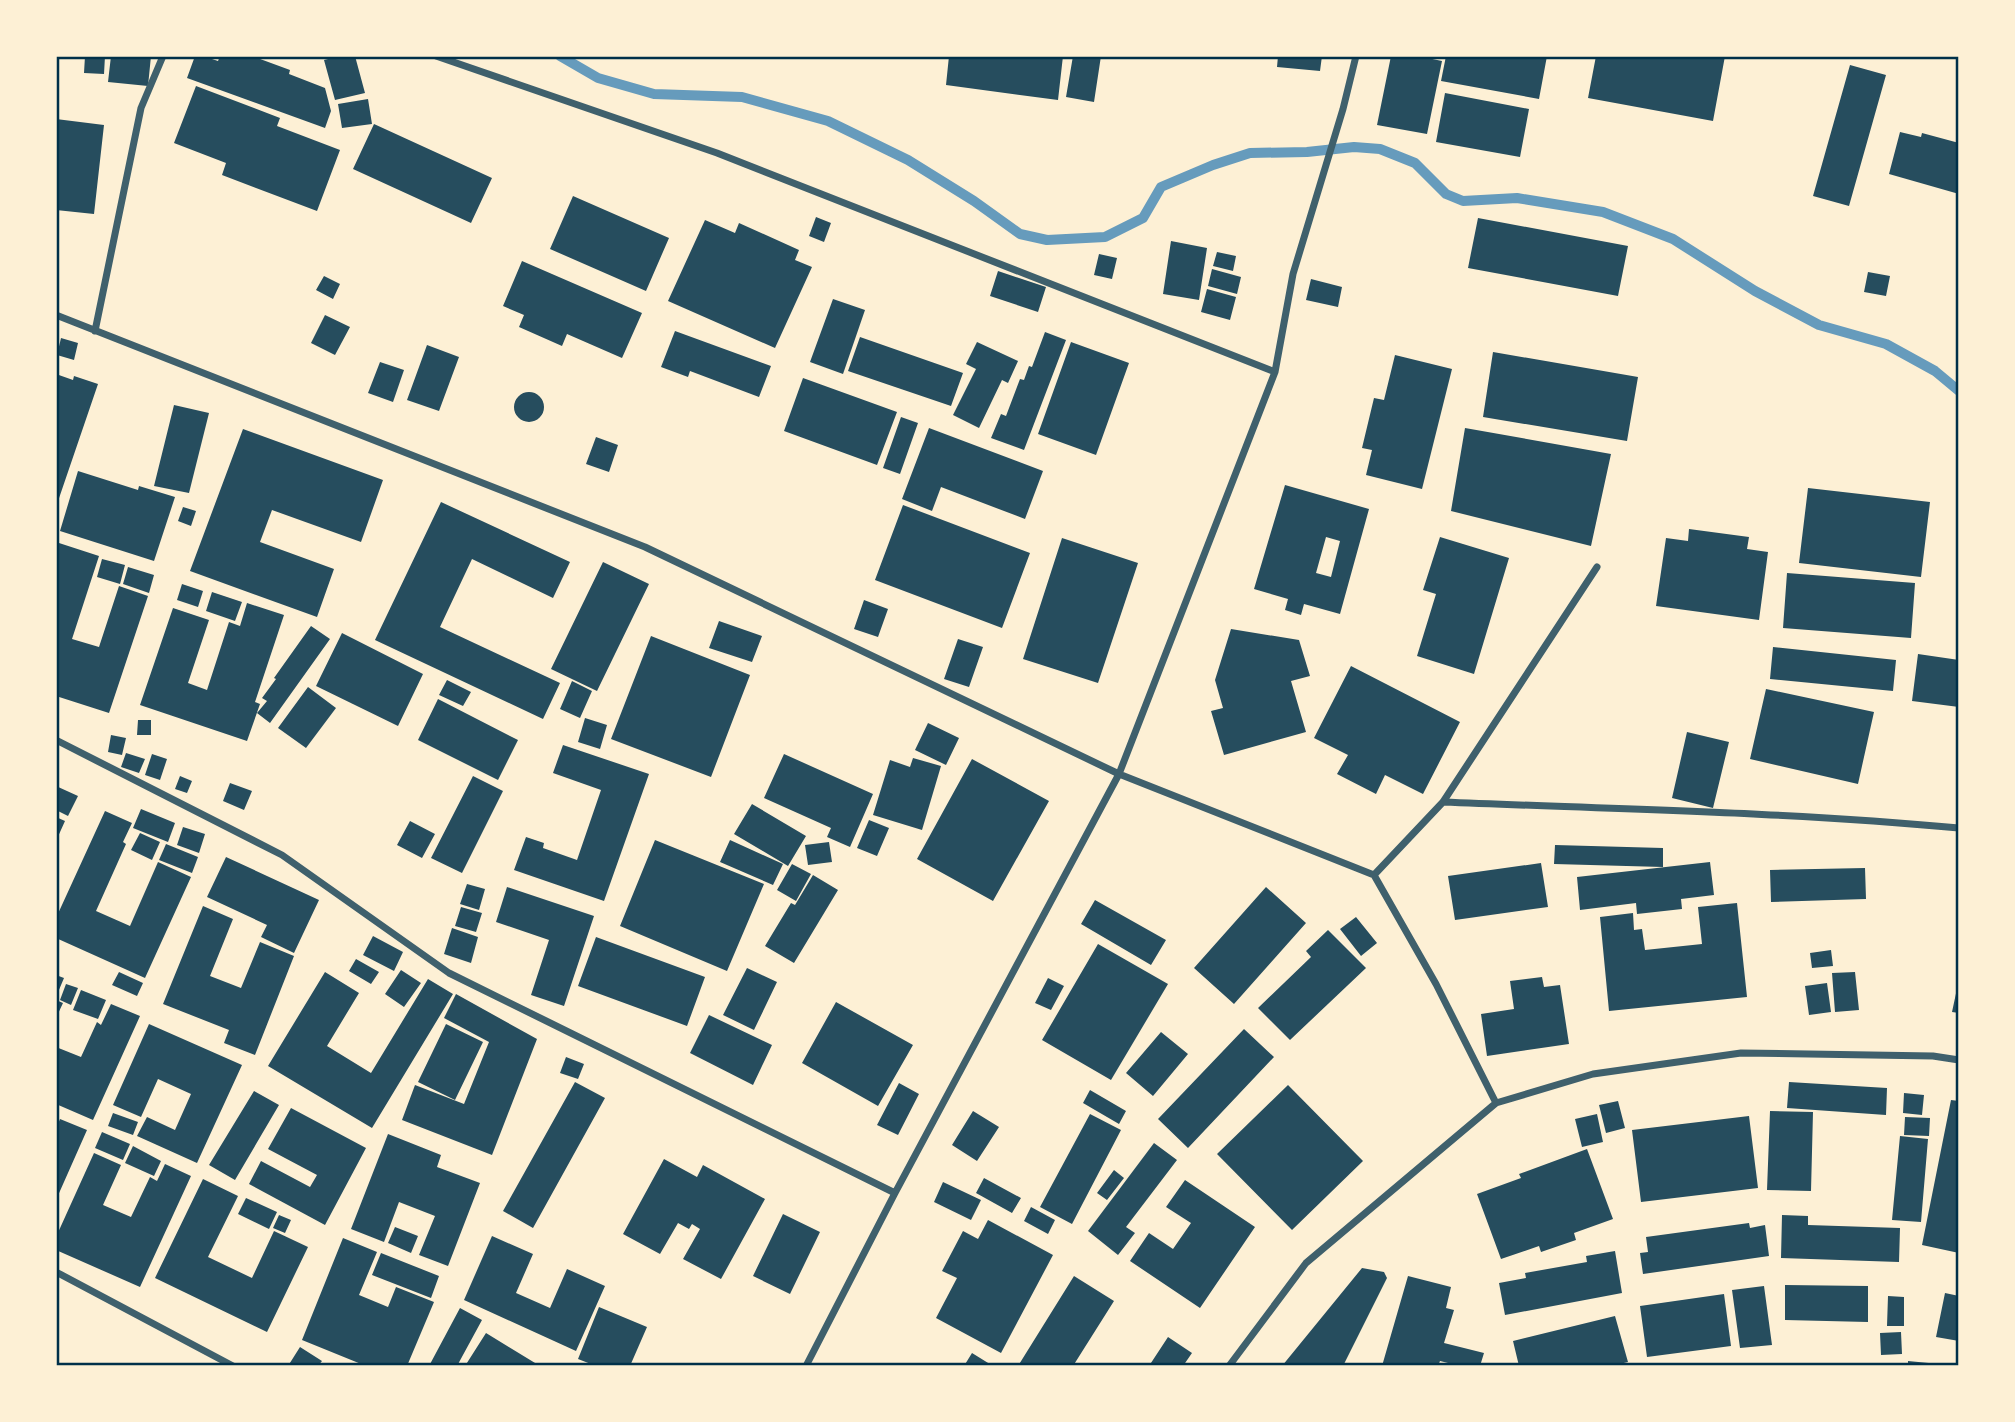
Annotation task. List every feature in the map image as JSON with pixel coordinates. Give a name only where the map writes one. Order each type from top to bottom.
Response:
[{"type":"street","points":[[94,331],[141,108],[163,56]]},
{"type":"street","points":[[436,56],[717,153],[1275,372]]},
{"type":"street","points":[[806,1366],[895,1193],[1119,774],[1275,372],[1293,274],[1343,109],[1356,56]]},
{"type":"street","points":[[56,315],[645,547],[1119,774],[1374,875],[1436,984],[1496,1103]]},
{"type":"street","points":[[1374,875],[1443,802],[1597,567]]},
{"type":"street","points":[[56,740],[282,855],[449,973],[895,1193]]},
{"type":"street","points":[[1443,802],[1644,808],[1863,819],[1959,828]]},
{"type":"street","points":[[1229,1366],[1306,1262],[1496,1103],[1593,1074],[1741,1054],[1933,1056],[1959,1060]]},
{"type":"street","points":[[56,1272],[233,1366]]},
{"type":"building","points":[[85,56],[105,56],[104,74],[84,73]]},
{"type":"building","points":[[111,56],[151,56],[148,86],[108,82]]},
{"type":"building","points":[[195,56],[218,61],[220,56],[252,56],[290,70],[289,74],[325,88],[331,111],[325,128],[187,78]]},
{"type":"building","points":[[355,56],[365,93],[335,100],[324,60]]},
{"type":"building","points":[[949,56],[1063,56],[1058,100],[946,85]]},
{"type":"building","points":[[1073,56],[1101,56],[1094,102],[1066,97]]},
{"type":"building","points":[[1278,56],[1322,56],[1320,71],[1277,67]]},
{"type":"building","points":[[1391,56],[1418,56],[1442,61],[1427,134],[1377,125]]},
{"type":"building","points":[[1446,56],[1547,56],[1539,99],[1441,81]]},
{"type":"building","points":[[1596,56],[1725,56],[1713,121],[1588,98]]},
{"type":"building","points":[[1850,65],[1886,75],[1849,206],[1813,196]]},
{"type":"building","points":[[196,86],[280,118],[277,126],[340,150],[317,211],[222,175],[226,163],[174,143]]},
{"type":"building","points":[[1445,93],[1529,109],[1520,157],[1436,142]]},
{"type":"building","points":[[368,99],[372,124],[342,128],[338,104]]},
{"type":"building","points":[[56,119],[104,125],[94,214],[56,210]]},
{"type":"building","points":[[374,124],[492,178],[471,223],[353,169]]},
{"type":"building","points":[[1900,132],[1921,137],[1922,133],[1959,143],[1959,194],[1889,174]]},
{"type":"building","points":[[573,196],[669,238],[646,291],[550,249]]},
{"type":"building","points":[[816,217],[831,223],[824,242],[809,236]]},
{"type":"building","points":[[1478,218],[1628,246],[1618,296],[1468,268]]},
{"type":"building","points":[[705,220],[735,233],[739,223],[799,250],[795,260],[812,267],[775,348],[668,301]]},
{"type":"building","points":[[1171,241],[1207,248],[1199,300],[1163,294]]},
{"type":"building","points":[[1217,252],[1236,256],[1233,271],[1213,266]]},
{"type":"building","points":[[1099,254],[1117,258],[1112,279],[1094,275]]},
{"type":"building","points":[[522,261],[642,313],[622,358],[567,334],[562,346],[519,327],[524,315],[503,306]]},
{"type":"building","points":[[1212,269],[1241,277],[1237,294],[1208,286]]},
{"type":"building","points":[[998,271],[1046,287],[1038,312],[990,296]]},
{"type":"building","points":[[1868,272],[1890,276],[1886,296],[1864,292]]},
{"type":"building","points":[[324,276],[340,284],[333,299],[316,290]]},
{"type":"building","points":[[1311,279],[1342,287],[1338,307],[1306,300]]},
{"type":"building","points":[[1207,289],[1236,297],[1230,320],[1201,312]]},
{"type":"building","points":[[833,299],[865,310],[843,374],[810,362]]},
{"type":"building","points":[[325,315],[350,327],[335,355],[311,343]]},
{"type":"building","points":[[675,331],[771,366],[759,397],[690,371],[688,377],[661,367]]},
{"type":"building","points":[[1045,332],[1066,340],[1024,450],[991,438],[1001,414],[1006,416],[1020,379],[1024,380],[1029,366],[1032,367]]},
{"type":"building","points":[[860,337],[963,373],[951,406],[848,371]]},
{"type":"building","points":[[61,338],[78,343],[74,360],[57,355]]},
{"type":"building","points":[[977,342],[1018,361],[1008,383],[1002,380],[979,428],[953,415],[976,369],[966,364]]},
{"type":"building","points":[[1071,342],[1129,363],[1096,455],[1038,434]]},
{"type":"building","points":[[427,345],[459,357],[439,411],[407,400]]},
{"type":"building","points":[[1493,352],[1638,377],[1627,441],[1483,417]]},
{"type":"building","points":[[1395,355],[1452,369],[1422,489],[1366,475],[1372,450],[1362,448],[1374,398],[1384,400]]},
{"type":"building","points":[[380,362],[404,370],[393,402],[368,393]]},
{"type":"building","points":[[56,374],[73,380],[74,376],[98,384],[56,507]]},
{"type":"building","points":[[803,378],[897,412],[877,465],[784,431]]},
{"type":"building","points":[[529,392],[540,396],[544,407],[540,418],[529,422],[518,418],[514,407],[518,396]]},
{"type":"building","points":[[174,405],[209,413],[189,493],[154,486]]},
{"type":"building","points":[[901,417],[918,423],[900,474],[883,468]]},
{"type":"building","points":[[929,428],[1043,471],[1025,519],[941,487],[932,511],[902,499]]},
{"type":"building","points":[[1465,428],[1611,454],[1591,546],[1451,511]]},
{"type":"building","points":[[243,429],[383,480],[361,542],[272,510],[260,542],[334,569],[317,617],[190,571]]},
{"type":"building","points":[[596,437],[618,445],[609,472],[586,464]]},
{"type":"building","points":[[78,471],[138,490],[139,486],[175,497],[154,561],[60,531]]},
{"type":"building","points":[[1285,485],[1369,509],[1340,614],[1304,604],[1301,615],[1285,610],[1288,599],[1254,589]],"holes":[[[1326,537],[1340,541],[1331,577],[1316,573]]]},
{"type":"building","points":[[1808,488],[1930,502],[1921,577],[1799,563]]},
{"type":"building","points":[[441,502],[570,562],[553,598],[472,559],[440,627],[560,683],[543,719],[375,640]]},
{"type":"building","points":[[903,505],[1030,553],[1002,628],[875,580]]},
{"type":"building","points":[[183,507],[196,511],[191,526],[178,521]]},
{"type":"building","points":[[1689,529],[1749,537],[1747,549],[1768,552],[1759,620],[1656,606],[1666,538],[1688,541]]},
{"type":"building","points":[[1440,537],[1509,558],[1474,674],[1417,656],[1436,594],[1423,590]]},
{"type":"building","points":[[1062,538],[1138,563],[1098,683],[1023,659]]},
{"type":"building","points":[[59,543],[99,556],[72,639],[99,647],[119,586],[148,596],[109,713],[56,696],[56,553]]},
{"type":"building","points":[[102,559],[125,565],[120,584],[97,577]]},
{"type":"building","points":[[603,562],[649,584],[597,691],[551,669]]},
{"type":"building","points":[[128,567],[154,575],[149,593],[123,584]]},
{"type":"building","points":[[1787,573],[1915,583],[1911,638],[1783,628]]},
{"type":"building","points":[[182,584],[203,591],[198,607],[177,600]]},
{"type":"building","points":[[212,592],[242,602],[235,621],[206,611]]},
{"type":"building","points":[[864,600],[888,609],[878,637],[854,629]]},
{"type":"building","points":[[247,603],[284,615],[255,702],[260,704],[247,741],[140,705],[173,608],[209,620],[188,683],[207,690],[229,622],[240,626]]},
{"type":"building","points":[[719,621],[762,636],[752,662],[709,648]]},
{"type":"building","points":[[311,626],[330,639],[270,723],[257,713],[267,701],[262,698]]},
{"type":"building","points":[[1231,629],[1299,640],[1310,676],[1291,681],[1306,732],[1224,755],[1211,711],[1223,708],[1215,680]]},
{"type":"building","points":[[342,633],[423,674],[398,726],[316,686]]},
{"type":"building","points":[[651,636],[750,675],[711,777],[611,739]]},
{"type":"building","points":[[958,639],[983,647],[969,687],[944,679]]},
{"type":"building","points":[[1773,647],[1896,660],[1893,691],[1770,679]]},
{"type":"building","points":[[1918,654],[1959,660],[1959,707],[1912,701]]},
{"type":"building","points":[[1351,666],[1460,722],[1423,794],[1385,775],[1376,794],[1337,774],[1348,755],[1314,738]]},
{"type":"building","points":[[447,680],[471,692],[463,706],[439,695]]},
{"type":"building","points":[[572,681],[592,691],[580,718],[560,709]]},
{"type":"building","points":[[308,687],[336,708],[306,748],[278,728]]},
{"type":"building","points":[[1766,689],[1874,712],[1858,784],[1750,759]]},
{"type":"building","points":[[438,699],[518,740],[498,780],[418,740]]},
{"type":"building","points":[[585,718],[607,725],[600,749],[578,742]]},
{"type":"building","points":[[138,720],[151,720],[151,735],[137,735]]},
{"type":"building","points":[[928,723],[959,738],[946,765],[915,750]]},
{"type":"building","points":[[1687,732],[1729,742],[1713,808],[1672,798]]},
{"type":"building","points":[[111,735],[126,738],[122,755],[108,752]]},
{"type":"building","points":[[563,745],[649,774],[604,901],[514,870],[526,837],[544,843],[543,848],[577,860],[601,790],[553,773]]},
{"type":"building","points":[[126,753],[145,759],[139,773],[121,767]]},
{"type":"building","points":[[152,754],[167,759],[160,780],[145,775]]},
{"type":"building","points":[[784,754],[873,794],[850,847],[827,837],[831,828],[764,798]]},
{"type":"building","points":[[913,758],[941,766],[922,830],[873,815],[890,760],[910,767]]},
{"type":"building","points":[[972,759],[1049,801],[993,901],[917,859]]},
{"type":"building","points":[[180,776],[192,781],[187,793],[175,789]]},
{"type":"building","points":[[473,776],[503,791],[462,873],[431,858]]},
{"type":"building","points":[[230,783],[252,791],[244,810],[223,801]]},
{"type":"building","points":[[56,786],[78,796],[68,816],[56,810]]},
{"type":"building","points":[[752,804],[806,836],[788,866],[734,834]]},
{"type":"building","points":[[141,809],[175,823],[168,842],[133,828]]},
{"type":"building","points":[[105,811],[132,823],[123,842],[126,844],[96,911],[130,926],[158,862],[191,877],[145,978],[56,938],[56,918]]},
{"type":"building","points":[[56,817],[65,821],[56,841]]},
{"type":"building","points":[[869,820],[889,828],[877,856],[857,848]]},
{"type":"building","points":[[410,821],[435,834],[422,858],[397,845]]},
{"type":"building","points":[[183,827],[205,834],[199,853],[177,845]]},
{"type":"building","points":[[140,833],[160,842],[152,860],[131,850]]},
{"type":"building","points":[[655,840],[764,884],[727,971],[620,926]]},
{"type":"building","points":[[730,840],[783,864],[773,885],[720,862]]},
{"type":"building","points":[[829,842],[832,862],[808,865],[805,845]]},
{"type":"building","points":[[166,844],[198,857],[192,873],[159,860]]},
{"type":"building","points":[[1555,845],[1663,848],[1663,867],[1554,864]]},
{"type":"building","points":[[226,857],[319,900],[294,953],[261,937],[267,925],[207,897]]},
{"type":"building","points":[[1710,862],[1714,895],[1681,899],[1682,909],[1637,914],[1636,903],[1580,910],[1577,877]]},
{"type":"building","points":[[1541,863],[1548,907],[1455,920],[1448,876]]},
{"type":"building","points":[[792,864],[811,874],[796,901],[777,890]]},
{"type":"building","points":[[1865,868],[1866,899],[1771,902],[1770,870]]},
{"type":"building","points":[[813,875],[838,890],[794,963],[765,946],[791,903],[795,905]]},
{"type":"building","points":[[467,884],[485,889],[479,910],[460,904]]},
{"type":"building","points":[[507,887],[594,916],[564,1006],[531,995],[549,940],[496,922]]},
{"type":"building","points":[[1266,887],[1306,923],[1234,1004],[1194,968]]},
{"type":"building","points":[[1095,900],[1166,940],[1151,965],[1081,924]]},
{"type":"building","points":[[1737,903],[1747,997],[1609,1011],[1600,917],[1633,913],[1634,930],[1642,929],[1645,950],[1702,944],[1698,907]]},
{"type":"building","points":[[203,906],[233,919],[210,976],[241,988],[260,942],[294,956],[255,1055],[224,1043],[229,1030],[163,1004]]},
{"type":"building","points":[[461,907],[482,913],[476,932],[455,926]]},
{"type":"building","points":[[1356,917],[1377,943],[1361,956],[1340,929]]},
{"type":"building","points":[[452,928],[478,937],[471,963],[444,954]]},
{"type":"building","points":[[1328,930],[1366,968],[1290,1040],[1258,1008],[1311,957],[1306,951]]},
{"type":"building","points":[[373,936],[403,952],[394,971],[363,955]]},
{"type":"building","points":[[596,937],[705,977],[687,1026],[578,986]]},
{"type":"building","points":[[1098,944],[1168,984],[1111,1080],[1042,1040]]},
{"type":"building","points":[[1831,950],[1833,966],[1812,968],[1810,953]]},
{"type":"building","points":[[356,959],[379,972],[371,984],[349,971]]},
{"type":"building","points":[[747,968],[777,982],[754,1030],[723,1015]]},
{"type":"building","points":[[401,970],[421,983],[404,1007],[385,994]]},
{"type":"building","points":[[119,972],[143,983],[137,996],[112,985]]},
{"type":"building","points":[[325,972],[359,993],[327,1046],[371,1073],[428,979],[453,994],[372,1128],[268,1066]]},
{"type":"building","points":[[1855,972],[1859,1010],[1835,1012],[1832,973]]},
{"type":"building","points":[[56,975],[64,978],[56,997]]},
{"type":"building","points":[[1542,977],[1544,987],[1560,985],[1569,1044],[1487,1056],[1481,1014],[1514,1009],[1510,981]]},
{"type":"building","points":[[1048,978],[1064,986],[1051,1010],[1035,1003]]},
{"type":"building","points":[[1827,983],[1831,1012],[1809,1015],[1805,986]]},
{"type":"building","points":[[66,984],[78,988],[71,1005],[60,1000]]},
{"type":"building","points":[[1959,985],[1959,1013],[1952,1012]]},
{"type":"building","points":[[81,990],[106,1000],[98,1019],[73,1010]]},
{"type":"building","points":[[456,994],[537,1039],[492,1155],[402,1120],[415,1085],[464,1104],[489,1042],[444,1018]]},
{"type":"building","points":[[56,1000],[63,1003],[56,1018]]},
{"type":"building","points":[[836,1002],[913,1045],[878,1106],[802,1063]]},
{"type":"building","points":[[111,1004],[140,1016],[93,1120],[56,1104],[56,1047],[81,1057],[97,1022],[101,1025]]},
{"type":"building","points":[[709,1015],[772,1045],[753,1085],[690,1053]]},
{"type":"building","points":[[149,1024],[242,1065],[197,1163],[137,1136],[147,1117],[175,1130],[191,1094],[158,1079],[141,1117],[113,1105]]},
{"type":"building","points":[[446,1024],[483,1042],[455,1100],[418,1082]]},
{"type":"building","points":[[1244,1029],[1274,1057],[1188,1148],[1158,1119]]},
{"type":"building","points":[[1161,1032],[1188,1054],[1153,1096],[1126,1073]]},
{"type":"building","points":[[566,1057],[584,1064],[578,1079],[560,1073]]},
{"type":"building","points":[[575,1082],[605,1098],[533,1228],[503,1211]]},
{"type":"building","points":[[1789,1082],[1887,1088],[1886,1115],[1787,1108]]},
{"type":"building","points":[[899,1083],[919,1094],[898,1135],[877,1125]]},
{"type":"building","points":[[1288,1085],[1363,1161],[1292,1230],[1217,1154]]},
{"type":"building","points":[[1090,1090],[1126,1111],[1119,1124],[1083,1103]]},
{"type":"building","points":[[254,1091],[279,1105],[235,1180],[209,1165]]},
{"type":"building","points":[[1904,1093],[1924,1095],[1922,1115],[1903,1113]]},
{"type":"building","points":[[1951,1100],[1959,1101],[1959,1253],[1922,1245]]},
{"type":"building","points":[[1618,1101],[1625,1128],[1606,1133],[1599,1105]]},
{"type":"building","points":[[291,1108],[366,1148],[325,1225],[249,1184],[261,1161],[310,1187],[317,1175],[268,1149]]},
{"type":"building","points":[[973,1111],[999,1127],[977,1161],[952,1145]]},
{"type":"building","points":[[1770,1111],[1813,1112],[1811,1191],[1767,1190]]},
{"type":"building","points":[[113,1113],[138,1122],[133,1135],[108,1126]]},
{"type":"building","points":[[1090,1114],[1121,1130],[1072,1224],[1040,1207]]},
{"type":"building","points":[[1597,1114],[1603,1142],[1582,1147],[1575,1119]]},
{"type":"building","points":[[1749,1116],[1758,1188],[1641,1202],[1632,1130]]},
{"type":"building","points":[[1905,1117],[1930,1118],[1929,1136],[1904,1135]]},
{"type":"building","points":[[60,1119],[87,1130],[56,1200],[56,1129]]},
{"type":"building","points":[[102,1132],[130,1144],[123,1160],[95,1148]]},
{"type":"building","points":[[388,1134],[441,1155],[437,1167],[480,1183],[448,1266],[419,1255],[435,1216],[399,1202],[384,1242],[351,1229]]},
{"type":"building","points":[[1900,1136],[1928,1139],[1921,1222],[1892,1220]]},
{"type":"building","points":[[1154,1143],[1177,1160],[1126,1227],[1135,1233],[1118,1255],[1088,1231]]},
{"type":"building","points":[[133,1146],[161,1161],[154,1176],[125,1163]]},
{"type":"building","points":[[1587,1149],[1613,1219],[1574,1233],[1576,1240],[1541,1252],[1539,1246],[1501,1259],[1477,1194],[1521,1178],[1519,1174]]},
{"type":"building","points":[[94,1153],[121,1165],[103,1205],[131,1217],[150,1177],[157,1181],[165,1164],[191,1176],[140,1287],[56,1250],[56,1237]]},
{"type":"building","points":[[664,1159],[697,1177],[703,1165],[765,1199],[721,1279],[683,1259],[700,1229],[692,1224],[689,1229],[678,1223],[660,1254],[623,1234]]},
{"type":"building","points":[[1114,1170],[1124,1178],[1107,1200],[1097,1193]]},
{"type":"building","points":[[984,1178],[1021,1198],[1012,1213],[976,1193]]},
{"type":"building","points":[[203,1179],[238,1196],[208,1257],[252,1278],[274,1231],[308,1247],[267,1332],[155,1278]]},
{"type":"building","points":[[1185,1180],[1255,1227],[1200,1308],[1130,1261],[1149,1233],[1173,1249],[1191,1223],[1166,1207]]},
{"type":"building","points":[[943,1182],[981,1200],[971,1220],[934,1202]]},
{"type":"building","points":[[246,1198],[277,1212],[269,1229],[238,1214]]},
{"type":"building","points":[[1031,1207],[1055,1220],[1048,1234],[1024,1221]]},
{"type":"building","points":[[783,1214],[820,1232],[790,1294],[753,1276]]},
{"type":"building","points":[[279,1215],[291,1220],[285,1233],[273,1228]]},
{"type":"building","points":[[1782,1215],[1808,1216],[1808,1225],[1900,1228],[1899,1262],[1781,1258]]},
{"type":"building","points":[[988,1220],[1053,1255],[1001,1353],[936,1318],[957,1278],[942,1271],[963,1231],[978,1239]]},
{"type":"building","points":[[1749,1223],[1750,1228],[1765,1225],[1769,1256],[1643,1274],[1640,1253],[1648,1252],[1646,1237]]},
{"type":"building","points":[[395,1227],[418,1236],[411,1253],[388,1243]]},
{"type":"building","points":[[492,1236],[533,1254],[516,1293],[550,1308],[567,1269],[605,1286],[576,1351],[464,1300]]},
{"type":"building","points":[[343,1238],[377,1252],[359,1295],[388,1307],[396,1287],[434,1302],[407,1366],[366,1366],[302,1340]]},
{"type":"building","points":[[1615,1251],[1622,1293],[1505,1315],[1499,1283],[1526,1278],[1525,1273],[1587,1262],[1586,1256]]},
{"type":"building","points":[[381,1253],[439,1276],[431,1298],[372,1275]]},
{"type":"building","points":[[1362,1268],[1384,1272],[1387,1278],[1343,1366],[1282,1366]]},
{"type":"building","points":[[1074,1276],[1114,1301],[1073,1366],[1018,1366]]},
{"type":"building","points":[[1408,1276],[1451,1287],[1446,1308],[1454,1310],[1444,1343],[1484,1353],[1480,1366],[1447,1366],[1448,1363],[1440,1361],[1438,1366],[1382,1366]]},
{"type":"building","points":[[1785,1285],[1868,1286],[1868,1322],[1785,1320]]},
{"type":"building","points":[[1764,1286],[1772,1345],[1740,1348],[1732,1290]]},
{"type":"building","points":[[1945,1293],[1959,1296],[1959,1341],[1936,1337]]},
{"type":"building","points":[[1724,1294],[1731,1346],[1647,1357],[1640,1306]]},
{"type":"building","points":[[1888,1296],[1904,1297],[1904,1326],[1887,1326]]},
{"type":"building","points":[[599,1307],[647,1327],[630,1366],[596,1366],[578,1359]]},
{"type":"building","points":[[460,1308],[482,1320],[457,1366],[429,1366]]},
{"type":"building","points":[[1615,1316],[1628,1362],[1611,1366],[1519,1366],[1513,1341]]},
{"type":"building","points":[[1901,1332],[1902,1354],[1881,1355],[1880,1333]]},
{"type":"building","points":[[486,1333],[540,1366],[465,1366]]},
{"type":"building","points":[[1168,1337],[1192,1353],[1183,1366],[1149,1366]]},
{"type":"building","points":[[300,1347],[322,1361],[318,1366],[288,1366]]},
{"type":"building","points":[[972,1353],[993,1366],[964,1366]]},
{"type":"building","points":[[1908,1361],[1939,1364],[1939,1366],[1908,1366]]},
{"type":"waterway","points":[[560,56],[598,78],[654,94],[742,97],[828,121],[908,160],[974,201],[1020,234],[1047,240],[1105,237],[1143,218],[1161,187],[1250,153],[1307,152],[1354,147],[1380,149],[1415,163],[1446,194],[1463,201],[1517,198],[1603,212],[1673,239],[1755,291],[1819,325],[1886,344],[1935,371],[1959,391]]}]
